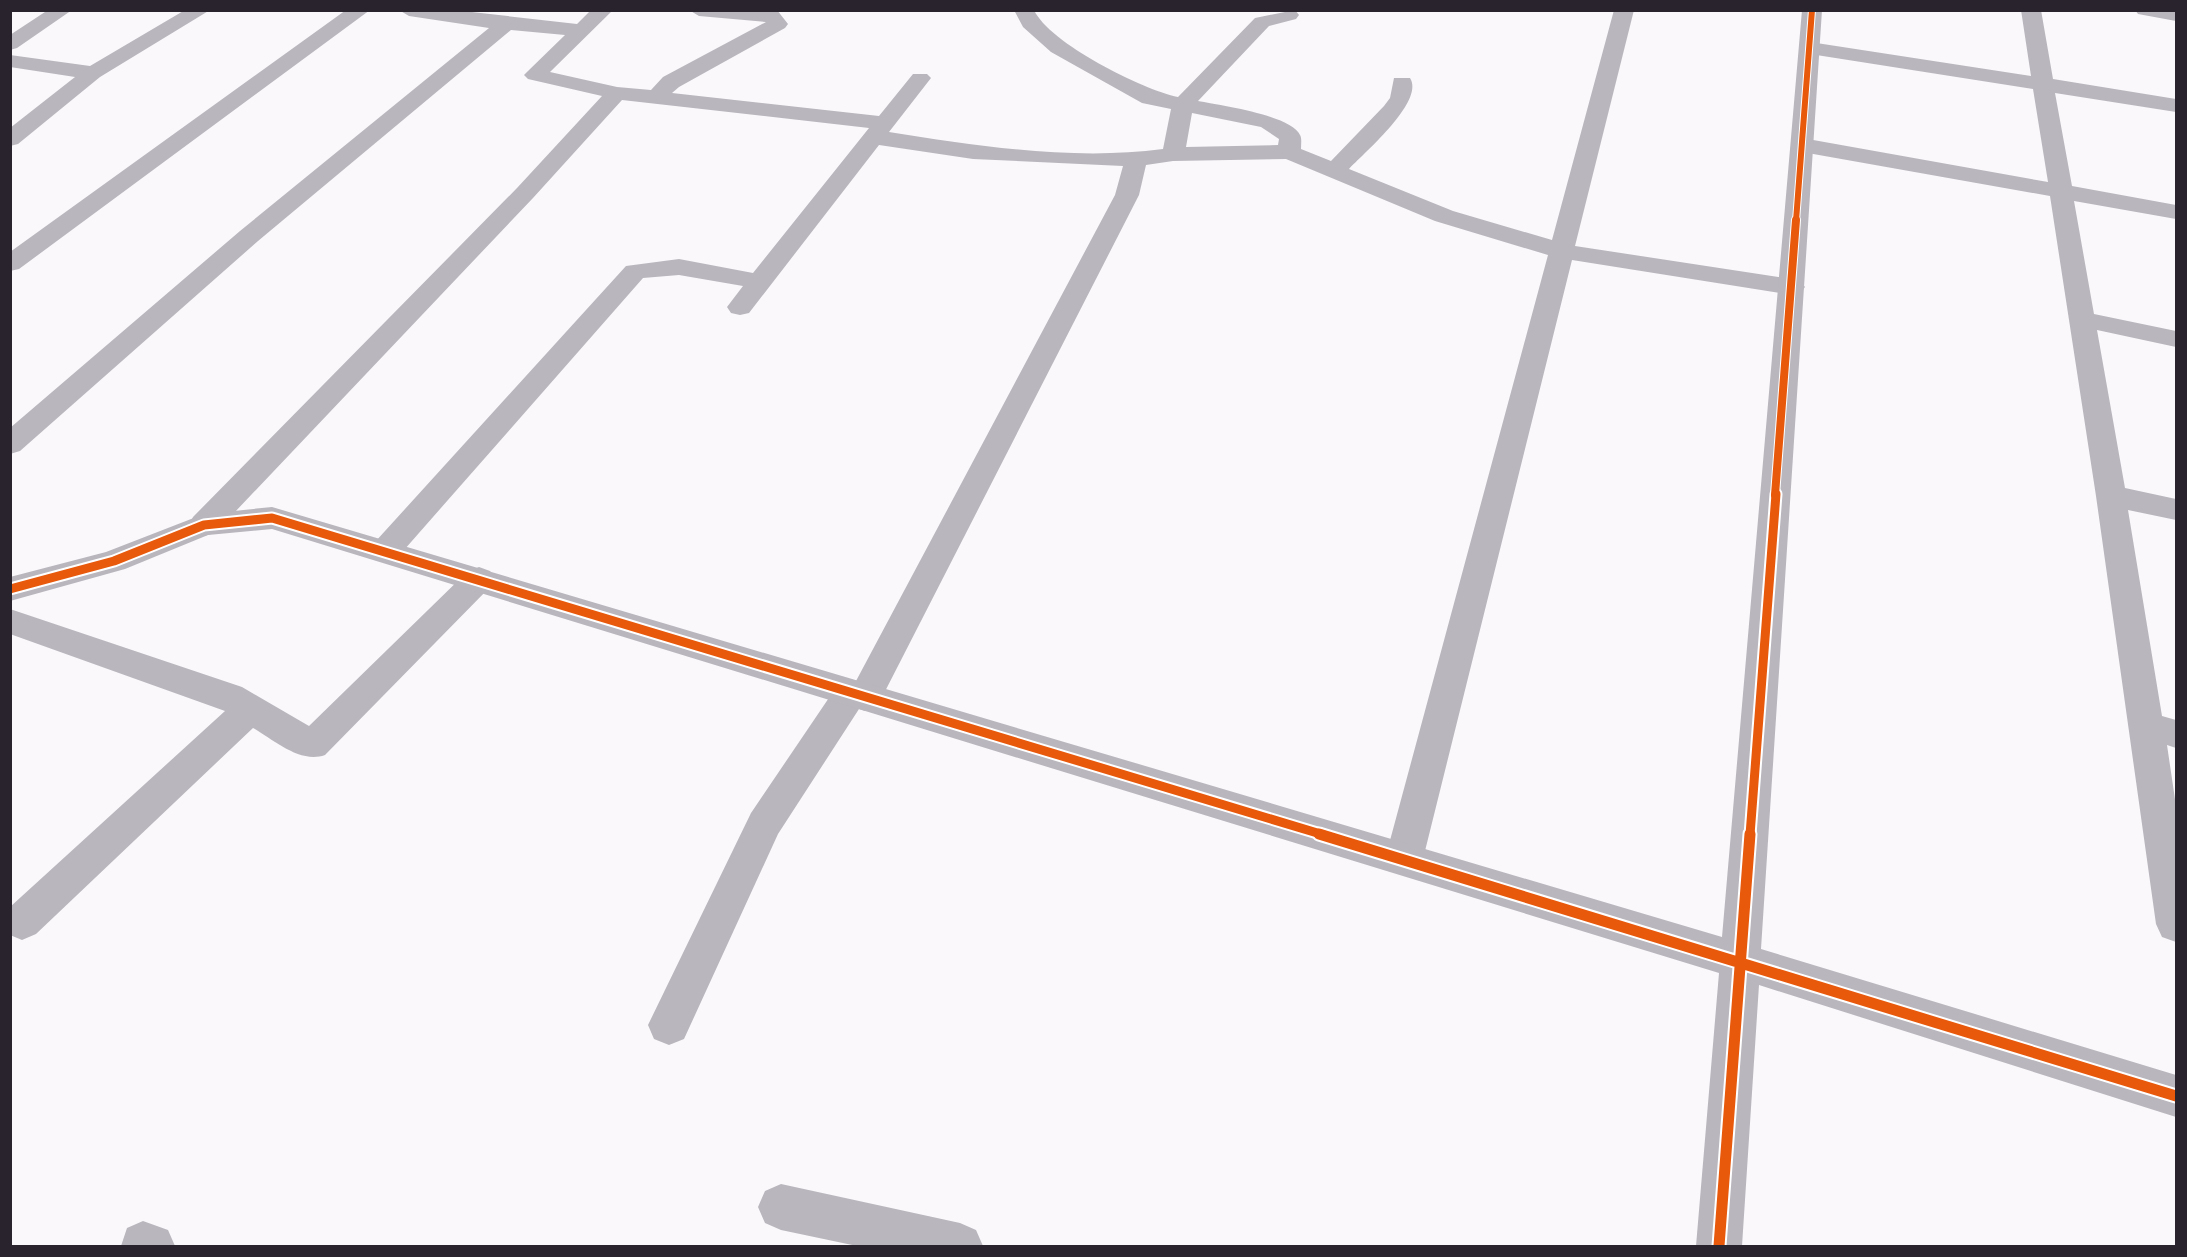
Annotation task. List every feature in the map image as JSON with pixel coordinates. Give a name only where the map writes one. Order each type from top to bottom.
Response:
[{"type":"street","points":[[10,44],[62,10]]},
{"type":"street","points":[[10,140],[93,73],[200,10]]},
{"type":"street","points":[[10,264],[360,10]]},
{"type":"street","points":[[409,10],[506,24],[582,30]]},
{"type":"street","points":[[603,10],[535,75],[617,93],[657,96],[879,130],[973,152],[1062,158],[1136,159],[1173,154],[1289,152],[1336,169],[1444,216],[1562,251],[1792,287]]},
{"type":"street","points":[[657,96],[671,82],[778,24],[771,15],[699,10]]},
{"type":"street","points":[[1024,10],[1030,23],[1058,48],[1150,98],[1268,122],[1290,136],[1289,152]]},
{"type":"street","points":[[1404,859],[1624,10]]},
{"type":"street","points":[[1719,1246],[1812,10]]},
{"type":"street","points":[[2031,10],[2111,496],[2161,729],[2176,924]]},
{"type":"street","points":[[2145,10],[2176,15]]},
{"type":"street","points":[[1173,154],[1183,104],[1262,22],[1289,15]]},
{"type":"street","points":[[10,444],[249,236],[506,24]]},
{"type":"street","points":[[1810,48],[2176,105]]},
{"type":"street","points":[[10,61],[93,73]]},
{"type":"street","points":[[740,307],[920,78]]},
{"type":"street","points":[[1336,169],[1392,111],[1401,98],[1402,83]]},
{"type":"street","points":[[204,525],[525,193],[617,93]]},
{"type":"street","points":[[1802,145],[2176,212]]},
{"type":"street","points":[[669,1025],[764,824],[858,695],[1127,195],[1136,159]]},
{"type":"street","points":[[386,550],[635,271],[679,267],[760,282]]},
{"type":"street","points":[[2081,319],[2176,339]]},
{"type":"street","points":[[2111,496],[2176,509]]},
{"type":"street","points":[[10,589],[114,561],[204,525],[272,518],[386,550],[1741,961],[2176,1096]]},
{"type":"street","points":[[10,621],[230,697],[312,745],[479,579]]},
{"type":"street","points":[[22,922],[250,709]]},
{"type":"street","points":[[781,1207],[960,1246]]},
{"type":"cycle path","points":[[1719,1246],[1812,10]]},
{"type":"cycle path","points":[[10,589],[114,561],[204,525],[272,518],[1741,961],[2176,1096]]}]
